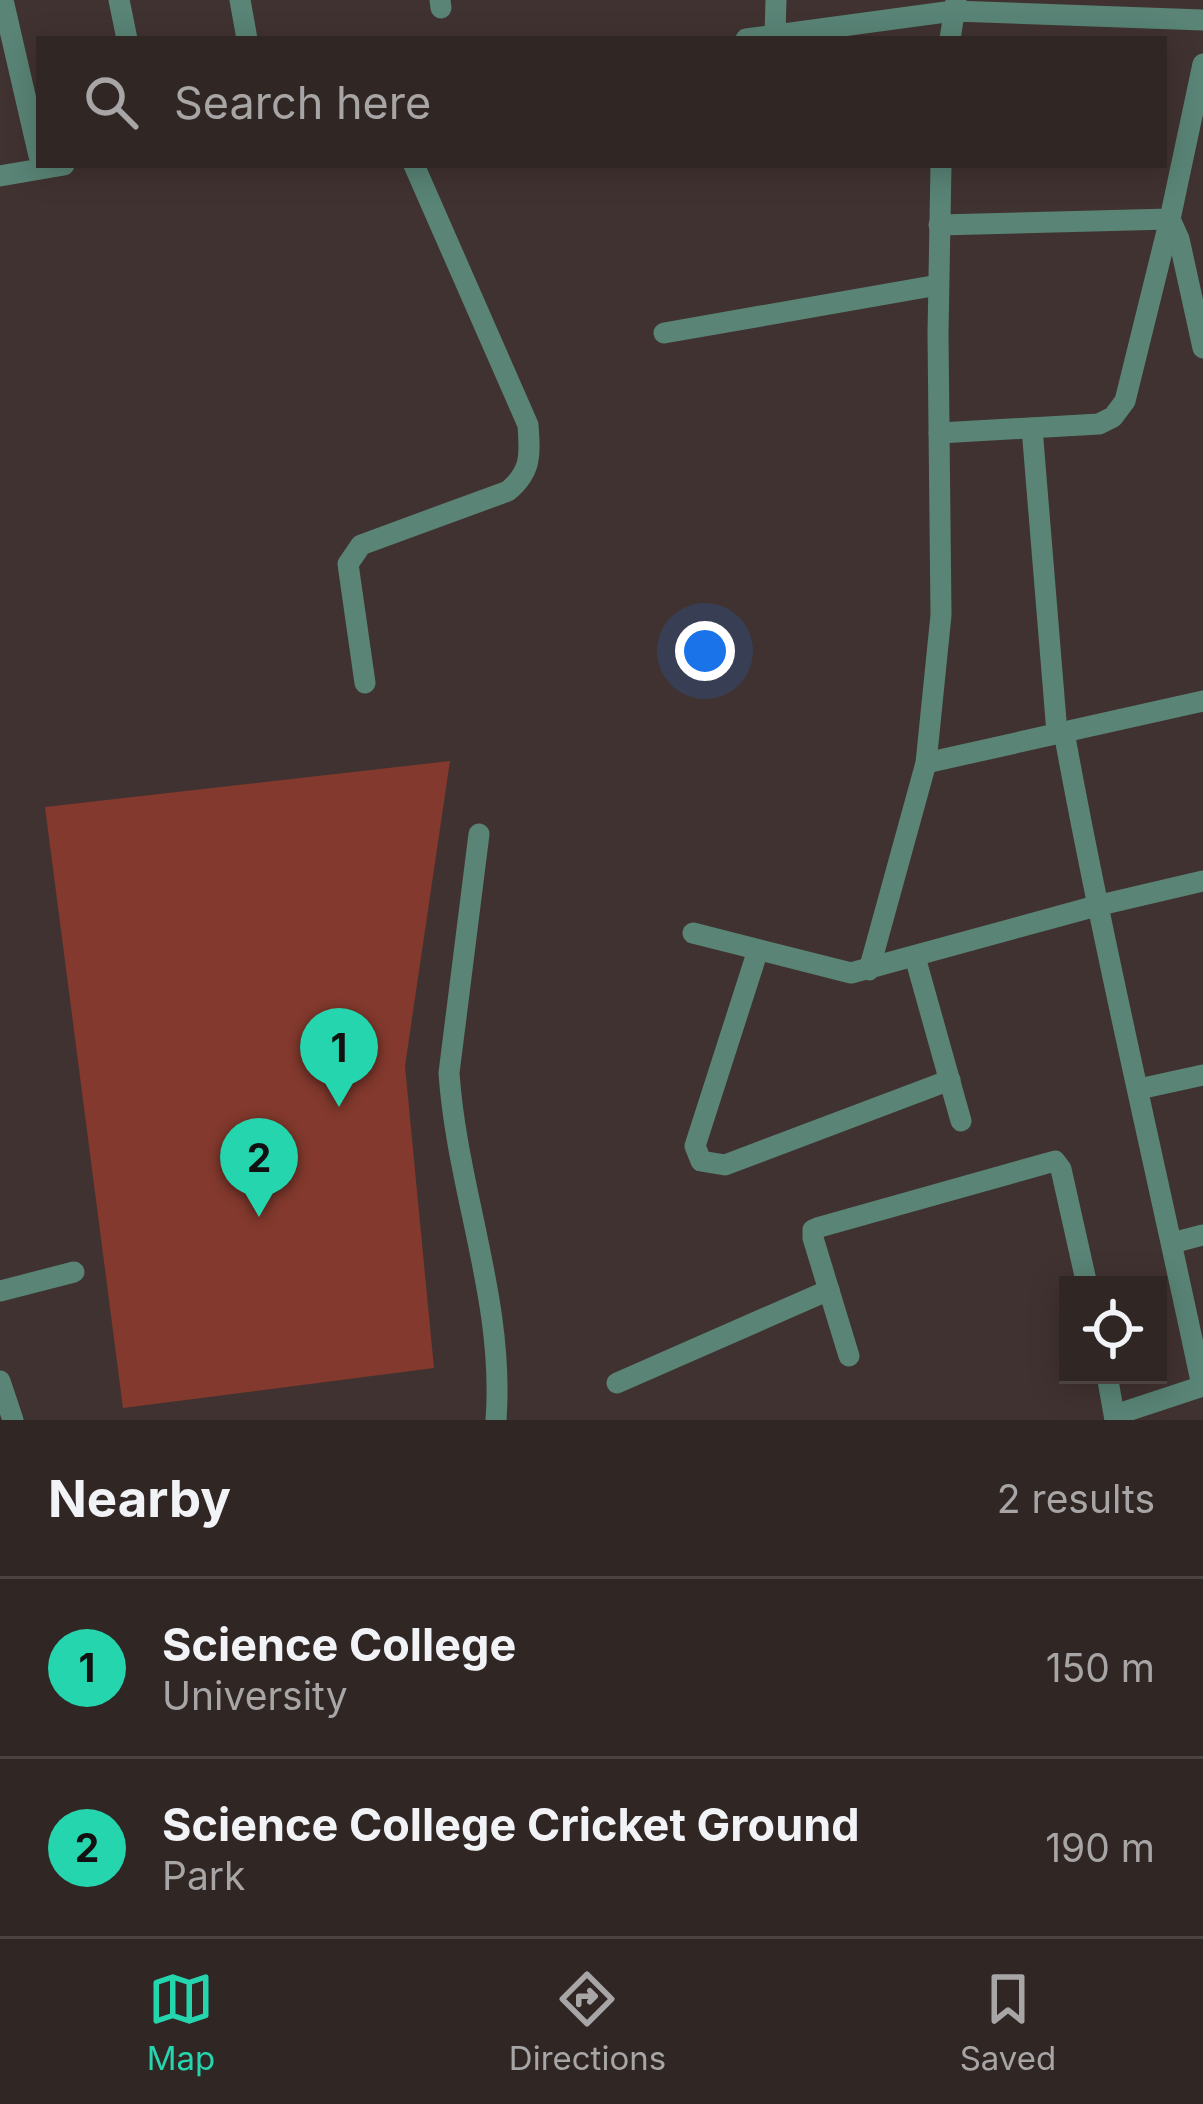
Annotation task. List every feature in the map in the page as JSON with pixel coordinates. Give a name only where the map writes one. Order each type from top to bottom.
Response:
[{"type":"street","points":[[3,0],[36,123]]},
{"type":"street","points":[[119,0],[126,36]]},
{"type":"street","points":[[240,0],[247,36]]},
{"type":"street","points":[[775,35],[776,0]]},
{"type":"street","points":[[950,36],[954,6]]},
{"type":"street","points":[[768,36],[954,6],[1203,20]]},
{"type":"street","points":[[939,433],[1099,424],[1113,416],[1124,400],[1203,64]]},
{"type":"street","points":[[0,176],[36,167]]},
{"type":"street","points":[[365,683],[348,564],[352,554],[361,545],[508,491],[522,480],[531,461],[528,425],[415,168]]},
{"type":"street","points":[[869,970],[926,764],[941,615],[941,168]]},
{"type":"street","points":[[939,225],[1170,219]]},
{"type":"street","points":[[1170,219],[1179,239],[1203,349]]},
{"type":"street","points":[[664,333],[938,285]]},
{"type":"street","points":[[1032,428],[1061,732],[1202,1386],[1115,1418],[1109,1384]]},
{"type":"street","points":[[926,764],[1203,701]]},
{"type":"street","points":[[478,834],[449,1073],[451,1105],[487,1280],[499,1382],[496,1420]]},
{"type":"street","points":[[693,933],[831,969],[869,970],[1096,905],[1203,881]]},
{"type":"street","points":[[758,950],[694,1146],[700,1161],[724,1165],[950,1080]]},
{"type":"street","points":[[915,957],[961,1121]]},
{"type":"street","points":[[1139,1089],[1203,1075]]},
{"type":"street","points":[[849,1356],[813,1230],[1054,1161],[1061,1169],[1085,1276]]},
{"type":"street","points":[[1172,1243],[1203,1235]]},
{"type":"street","points":[[0,1291],[74,1272]]},
{"type":"street","points":[[617,1384],[829,1290]]},
{"type":"street","points":[[0,1381],[13,1420]]},
{"type":"shaded area","points":[[450,761],[405,1066],[434,1368],[123,1408],[45,807]]},
{"type":"place","name":"Science College","points":[[339,1107]]},
{"type":"place","name":"Science College Cricket Ground","points":[[259,1217]]}]
